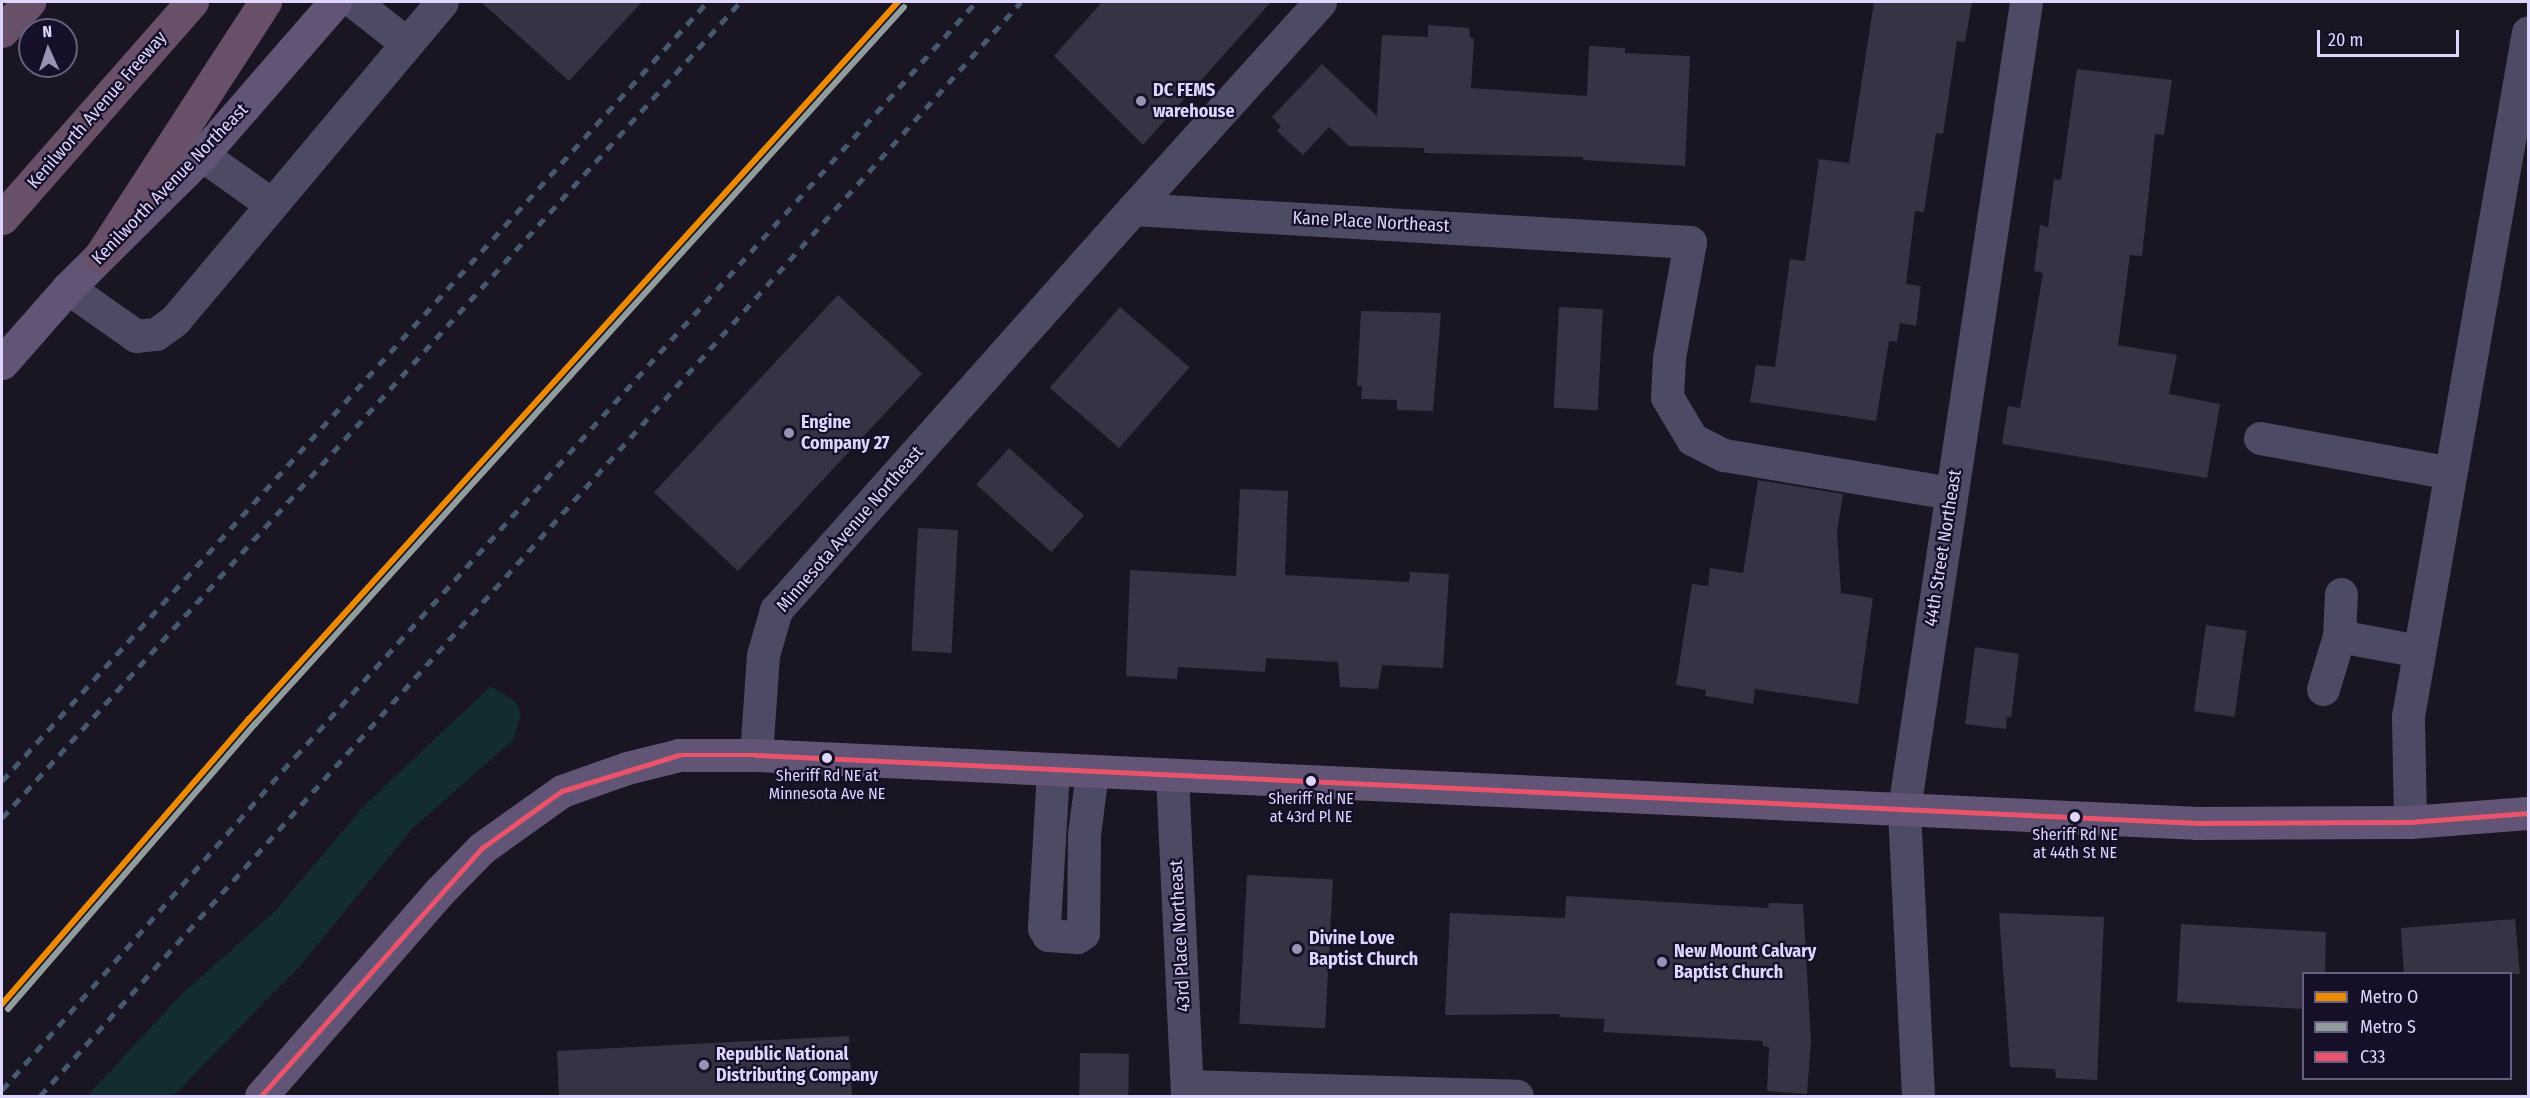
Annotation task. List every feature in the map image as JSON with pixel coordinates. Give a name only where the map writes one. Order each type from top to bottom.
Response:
[{"type":"highway","points":[[2,31],[29,2]]},
{"type":"highway","name":"Kenilworth Avenue Freeway","points":[[2,218],[192,2]]},
{"type":"highway","points":[[100,256],[265,2]]},
{"type":"main road","name":"Kenilworth Avenue Northeast","points":[[2,363],[68,288],[202,155],[335,2]]},
{"type":"main road","points":[[261,1096],[440,891],[482,848],[562,791],[627,768],[679,755],[756,755],[2198,823],[2410,822],[2529,813]]},
{"type":"street","points":[[354,2],[405,42]]},
{"type":"street","points":[[68,288],[136,336],[156,333],[175,320],[405,42],[442,2]]},
{"type":"street","points":[[1134,209],[1320,2]]},
{"type":"street","name":"44th Street Northeast","points":[[1918,1096],[1904,809],[2026,2]]},
{"type":"street","points":[[2410,822],[2408,716],[2529,32]]},
{"type":"street","points":[[202,155],[271,204]]},
{"type":"street","name":"Kane Place Northeast","points":[[1134,209],[1690,242],[1669,358],[1667,397],[1692,439],[1724,455],[1951,493]]},
{"type":"street","name":"Minnesota Avenue Northeast","points":[[756,755],[763,655],[777,610],[1134,209]]},
{"type":"street","points":[[2260,438],[2450,473]]},
{"type":"street","points":[[2323,689],[2339,636],[2341,594]]},
{"type":"street","points":[[2339,636],[2419,651]]},
{"type":"street","points":[[1053,770],[1044,928],[1048,935],[1077,937],[1083,933],[1084,834],[1092,772]]},
{"type":"street","name":"43rd Place Northeast","points":[[1172,776],[1187,1091]]},
{"type":"street","points":[[1187,1091],[1517,1096]]},
{"type":"green space","points":[[491,686],[516,702],[521,715],[513,740],[413,828],[299,967],[173,1096],[87,1096],[182,994],[275,911],[364,806]]},
{"type":"building","points":[[481,2],[642,2],[569,81]]},
{"type":"building","name":"DC FEMS warehouse","points":[[1102,2],[1271,2],[1143,145],[1054,56]]},
{"type":"building","points":[[1874,2],[1972,2],[1965,42],[1957,41],[1943,134],[1936,133],[1924,212],[1915,211],[1906,284],[1921,286],[1916,326],[1900,323],[1897,342],[1889,341],[1876,421],[1750,402],[1756,365],[1775,367],[1790,259],[1805,261],[1819,159],[1849,163]]},
{"type":"building","points":[[1428,25],[1469,28],[1470,38],[1474,39],[1471,88],[1587,96],[1589,46],[1625,48],[1625,53],[1690,56],[1685,166],[1583,160],[1583,157],[1424,153],[1424,148],[1349,146],[1329,127],[1303,155],[1277,131],[1281,126],[1272,117],[1322,64],[1377,116],[1382,35],[1428,37]]},
{"type":"building","points":[[2077,69],[2172,80],[2164,135],[2155,134],[2142,256],[2130,255],[2118,345],[2177,355],[2169,394],[2220,404],[2207,478],[2002,444],[2008,406],[2020,408],[2043,273],[2034,271],[2040,225],[2048,227],[2054,179],[2061,180]]},
{"type":"building","name":"Engine Company 27","points":[[838,295],[922,373],[738,571],[654,492]]},
{"type":"building","points":[[1120,307],[1189,367],[1119,448],[1050,388]]},
{"type":"building","points":[[1559,307],[1603,309],[1598,410],[1554,408]]},
{"type":"building","points":[[1361,311],[1441,313],[1433,411],[1397,410],[1397,400],[1361,399],[1362,386],[1357,386]]},
{"type":"building","points":[[1009,448],[1084,516],[1051,552],[976,484]]},
{"type":"building","points":[[1758,480],[1843,494],[1837,531],[1841,593],[1873,598],[1858,704],[1755,689],[1753,704],[1705,696],[1706,690],[1676,685],[1692,584],[1708,586],[1710,568],[1743,573]]},
{"type":"building","points":[[1240,489],[1288,491],[1285,575],[1409,582],[1410,572],[1449,574],[1443,668],[1382,665],[1378,689],[1340,687],[1338,662],[1266,658],[1265,672],[1178,667],[1177,679],[1126,676],[1130,570],[1236,576]]},
{"type":"building","points":[[918,528],[958,530],[952,653],[912,651]]},
{"type":"building","points":[[2206,625],[2247,631],[2234,717],[2194,711]]},
{"type":"building","points":[[1975,647],[2019,654],[2011,718],[2007,717],[2006,729],[1965,724]]},
{"type":"building","points":[[1247,875],[1333,880],[1325,1028],[1239,1024]]},
{"type":"building","points":[[1566,896],[1768,908],[1769,903],[1803,904],[1811,1041],[1807,1094],[1767,1091],[1769,1047],[1763,1046],[1763,1041],[1603,1032],[1605,1019],[1559,1017],[1560,1014],[1445,1015],[1450,913],[1565,918]]},
{"type":"building","points":[[1999,913],[2104,917],[2097,1080],[2056,1078],[2055,1069],[2010,1067]]},
{"type":"building","points":[[2515,919],[2520,974],[2512,974],[2512,972],[2404,972],[2401,928]]},
{"type":"building","points":[[2181,924],[2326,932],[2325,972],[2302,972],[2302,1009],[2177,1002]]},
{"type":"building","name":"Republic National Distributing Company","points":[[849,1036],[852,1096],[559,1096],[557,1051]]},
{"type":"building","points":[[1080,1053],[1129,1054],[1128,1096],[1079,1096]]},
{"type":"railway","points":[[2,781],[707,2]]},
{"type":"railway","points":[[2,818],[740,2]]},
{"type":"railway","points":[[2,1090],[295,757],[976,2]]},
{"type":"railway","points":[[40,1096],[1021,2]]},
{"type":"metro line","name":"O","points":[[2,1004],[249,719],[898,2]]},
{"type":"metro line","name":"S","points":[[8,1009],[255,724],[904,7]]},
{"type":"transit line","name":"C33","points":[[261,1096],[482,848],[562,791],[679,755],[756,755],[2198,823],[2410,822],[2528,813]]},
{"type":"place","name":"DC FEMS warehouse","points":[[1141,101]]},
{"type":"place","name":"Engine Company 27","points":[[789,433]]},
{"type":"place","name":"Sheriff Rd NE at Minnesota Ave NE","points":[[827,758]]},
{"type":"place","name":"Sheriff Rd NE at 43rd Pl NE","points":[[1311,781]]},
{"type":"place","name":"Sheriff Rd NE at 44th St NE","points":[[2075,817]]},
{"type":"place","name":"Divine Love Baptist Church","points":[[1297,949]]},
{"type":"place","name":"New Mount Calvary Baptist Church","points":[[1662,962]]},
{"type":"place","name":"Republic National Distributing Company","points":[[704,1065]]}]
